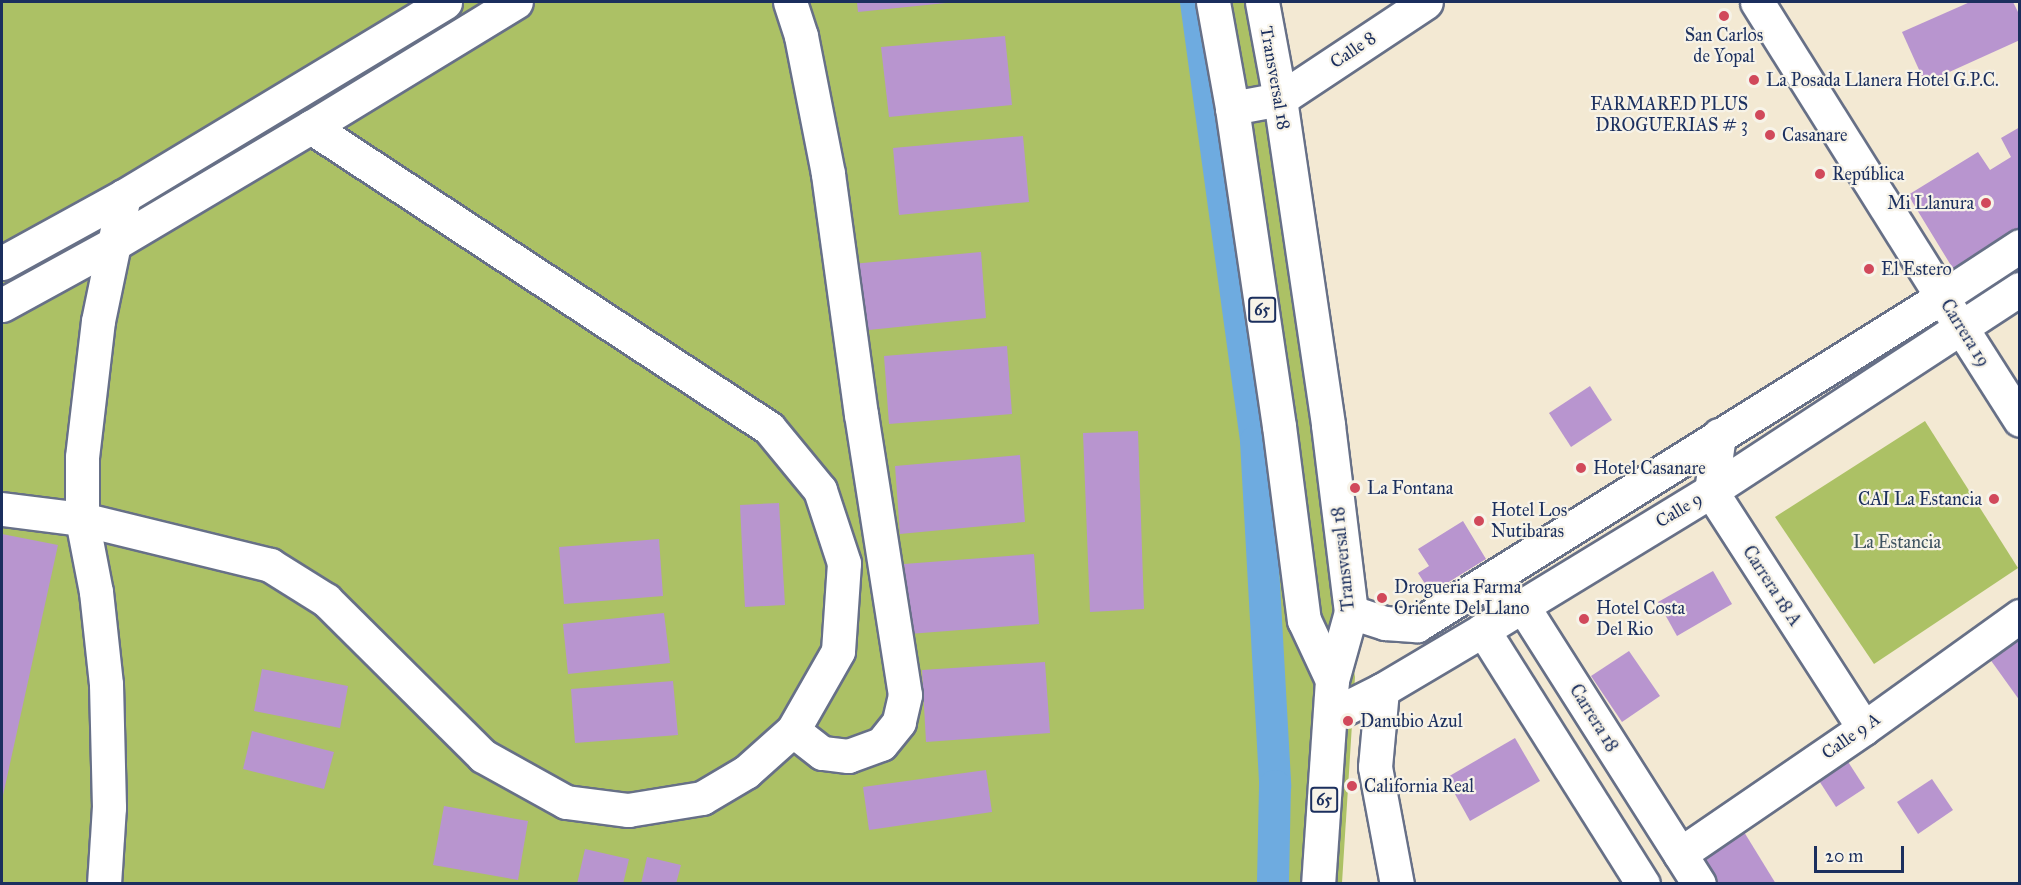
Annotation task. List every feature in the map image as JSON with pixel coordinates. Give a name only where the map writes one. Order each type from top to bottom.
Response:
[{"type":"street","points":[[2,262],[124,196],[445,2]]},
{"type":"street","points":[[2,305],[117,242],[516,2]]},
{"type":"street","points":[[790,2],[801,36],[828,174],[861,414],[905,695],[899,722],[881,744],[848,756],[822,753],[793,730]]},
{"type":"street","name":"65","points":[[1213,2],[1232,108],[1279,426],[1304,620],[1332,680],[1318,884]]},
{"type":"street","name":"Transversal 18","points":[[1262,2],[1280,99],[1328,425],[1351,612],[1332,680]]},
{"type":"street","name":"Calle 8","points":[[1280,99],[1426,2]]},
{"type":"street","name":"Carrera 19","points":[[1757,2],[2019,420]]},
{"type":"street","points":[[1232,108],[1280,99]]},
{"type":"street","points":[[2,509],[82,519],[270,565],[326,600],[483,756],[566,802],[628,810],[702,798],[746,772],[793,730],[838,651],[844,563],[820,490],[769,428],[311,127]]},
{"type":"street","points":[[104,884],[109,807],[106,684],[96,592],[82,519],[82,457],[98,321],[117,242],[124,196]]},
{"type":"street","points":[[1351,612],[1385,623],[1417,625],[1942,297],[2019,246]]},
{"type":"street","name":"Calle 9","points":[[1330,716],[1382,690],[1711,490],[2019,289]]},
{"type":"street","points":[[1711,490],[1719,435]]},
{"type":"street","name":"Carrera 18 A","points":[[1711,490],[1864,728]]},
{"type":"street","points":[[1460,599],[1522,605]]},
{"type":"street","name":"Carrera 18","points":[[1522,605],[1699,884]]},
{"type":"street","name":"Calle 9 A","points":[[1680,854],[1864,728],[2019,616]]},
{"type":"street","points":[[1483,630],[1643,884]]},
{"type":"street","points":[[1382,690],[1376,767],[1397,884]]},
{"type":"green space","points":[[2,2],[1256,2],[1355,677],[1342,883],[2,884]]},
{"type":"green space","name":"La Estancia","points":[[1925,421],[2018,568],[1874,664],[1775,517]]},
{"type":"building","points":[[857,2],[946,2],[946,3],[858,12]]},
{"type":"building","points":[[1970,2],[2013,2],[2020,16],[2020,40],[1925,83],[1902,32]]},
{"type":"building","points":[[1005,36],[1012,105],[889,117],[881,47]]},
{"type":"building","points":[[2020,127],[2020,229],[1955,272],[1908,195],[1978,152],[1990,170],[2011,157],[2001,138]]},
{"type":"building","points":[[1023,136],[1029,202],[899,215],[893,148]]},
{"type":"building","points":[[981,252],[986,318],[859,331],[852,264]]},
{"type":"building","points":[[1007,346],[1012,414],[889,424],[884,356]]},
{"type":"building","points":[[1590,386],[1612,420],[1571,447],[1549,413]]},
{"type":"building","points":[[1138,431],[1144,609],[1090,612],[1083,433]]},
{"type":"building","points":[[1020,455],[1025,522],[900,534],[895,466]]},
{"type":"building","points":[[779,503],[785,605],[745,607],[740,505]]},
{"type":"building","points":[[1463,521],[1486,559],[1431,593],[1418,573],[1429,566],[1418,549]]},
{"type":"building","points":[[2,534],[58,545],[2,800]]},
{"type":"building","points":[[659,539],[663,596],[564,604],[559,547]]},
{"type":"building","points":[[1034,554],[1039,624],[909,634],[904,564]]},
{"type":"building","points":[[1713,571],[1732,604],[1677,636],[1658,602]]},
{"type":"building","points":[[664,613],[670,663],[568,674],[563,624]]},
{"type":"building","points":[[2020,634],[2020,701],[1987,655]]},
{"type":"building","points":[[1629,651],[1660,696],[1622,722],[1591,676]]},
{"type":"building","points":[[1045,662],[1050,733],[926,742],[922,670]]},
{"type":"building","points":[[262,669],[348,686],[340,728],[254,711]]},
{"type":"building","points":[[673,681],[678,735],[575,743],[571,689]]},
{"type":"building","points":[[252,731],[334,752],[324,789],[243,769]]},
{"type":"building","points":[[1515,738],[1540,781],[1470,821],[1446,778]]},
{"type":"building","points":[[1843,754],[1865,788],[1836,807],[1814,773]]},
{"type":"building","points":[[986,770],[992,812],[869,830],[863,787]]},
{"type":"building","points":[[1932,779],[1953,810],[1918,834],[1897,802]]},
{"type":"building","points":[[444,806],[528,821],[518,880],[433,865]]},
{"type":"building","points":[[1741,827],[1776,884],[1716,884],[1697,853]]},
{"type":"building","points":[[585,849],[629,859],[623,884],[577,884]]},
{"type":"building","points":[[647,857],[681,865],[676,884],[641,884]]},
{"type":"waterway","points":[[1196,2],[1256,441],[1275,786],[1273,884]]},
{"type":"place","name":"San Carlos de Yopal","points":[[1724,16]]},
{"type":"place","name":"La Posada Llanera Hotel G.P.C.","points":[[1754,80]]},
{"type":"place","name":"FARMARED PLUS DROGUERIAS # 3","points":[[1760,115]]},
{"type":"place","name":"Casanare","points":[[1770,135]]},
{"type":"place","name":"República","points":[[1820,174]]},
{"type":"place","name":"Mi Llanura","points":[[1986,203]]},
{"type":"place","name":"El Estero","points":[[1869,269]]},
{"type":"place","name":"Hotel Casanare","points":[[1581,468]]},
{"type":"place","name":"La Fontana","points":[[1355,488]]},
{"type":"place","name":"CAI La Estancia","points":[[1994,499]]},
{"type":"place","name":"Hotel Los Nutibaras","points":[[1479,521]]},
{"type":"place","name":"Drogueria Farma Oriente Del Llano","points":[[1382,598]]},
{"type":"place","name":"Hotel Costa Del Rio","points":[[1584,619]]},
{"type":"place","name":"Danubio Azul","points":[[1348,721]]},
{"type":"place","name":"California Real","points":[[1352,786]]}]
